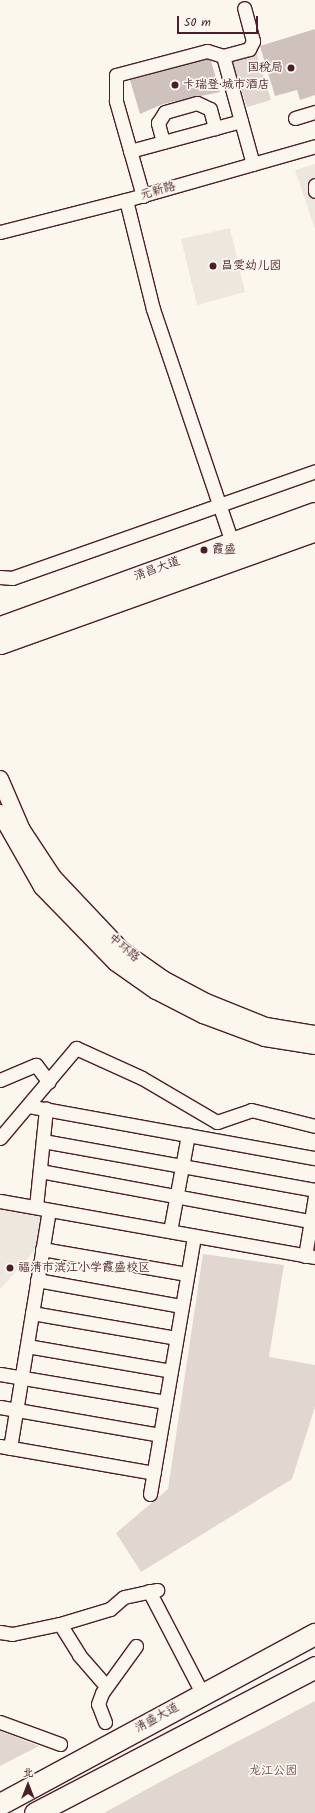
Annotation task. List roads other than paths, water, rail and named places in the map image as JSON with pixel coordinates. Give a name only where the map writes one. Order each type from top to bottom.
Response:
[{"type":"main road","name":"清昌大道","points":[[0,627],[315,512]]},
{"type":"main road","name":"清昌大道","points":[[0,643],[315,530]]},
{"type":"main road","name":"清盛大道","points":[[0,1804],[315,1634]]},
{"type":"main road","points":[[35,1813],[315,1666]]},
{"type":"street","points":[[143,196],[116,101],[116,75],[207,51],[223,56],[249,49],[252,41],[244,8]]},
{"type":"street","points":[[223,56],[252,164]]},
{"type":"street","points":[[163,142],[158,124],[165,112],[197,103],[210,109],[215,128]]},
{"type":"street","points":[[295,118],[315,112]]},
{"type":"street","points":[[130,150],[241,121]]},
{"type":"street","name":"元新路","points":[[0,232],[143,196],[315,146]]},
{"type":"street","points":[[315,185],[315,191]]},
{"type":"street","points":[[126,200],[153,309],[232,542]]},
{"type":"street","points":[[0,577],[12,578],[315,471]]},
{"type":"street","name":"中环路","points":[[0,779],[22,830],[53,877],[122,950],[163,979],[206,1002],[266,1026],[315,1034]]},
{"type":"street","name":"中环路","points":[[0,813],[42,887],[116,963],[156,991],[202,1015],[265,1038],[315,1046]]},
{"type":"street","points":[[0,1138],[49,1082],[76,1048],[142,1078],[217,1122],[251,1110],[315,1126]]},
{"type":"street","points":[[0,1080],[36,1065],[49,1082]]},
{"type":"street","points":[[28,1106],[315,1158]]},
{"type":"street","points":[[46,1109],[40,1171],[42,1249],[16,1410],[5,1447],[154,1473]]},
{"type":"street","points":[[170,1231],[188,1135]]},
{"type":"street","points":[[43,1141],[315,1190]]},
{"type":"street","points":[[40,1171],[311,1221]]},
{"type":"street","points":[[0,1201],[310,1256],[311,1221],[315,1196]]},
{"type":"street","points":[[150,1494],[194,1236]]},
{"type":"street","points":[[42,1249],[187,1274]]},
{"type":"street","points":[[37,1280],[182,1306]]},
{"type":"street","points":[[32,1313],[176,1338]]},
{"type":"street","points":[[27,1346],[171,1371]]},
{"type":"street","points":[[0,1374],[166,1402]]},
{"type":"street","points":[[0,1407],[160,1435]]},
{"type":"street","points":[[0,1632],[12,1634],[60,1624],[110,1608],[124,1597],[153,1591],[202,1694]]},
{"type":"street","points":[[60,1624],[79,1655],[106,1686]]},
{"type":"street","points":[[105,1722],[98,1704],[106,1686],[136,1646]]},
{"type":"street","points":[[0,1722],[60,1744]]},
{"type":"place","name":"国税局","points":[[291,68]]},
{"type":"place","name":"卡瑞登·城市酒店","points":[[175,85]]},
{"type":"place","name":"昌雯幼儿园","points":[[213,266]]},
{"type":"place","name":"霞盛","points":[[204,550]]},
{"type":"place","name":"福清市滨江小学霞盛校区","points":[[10,1268]]},
{"type":"park label","name":"龙江公园","points":[[273,1771]]}]
